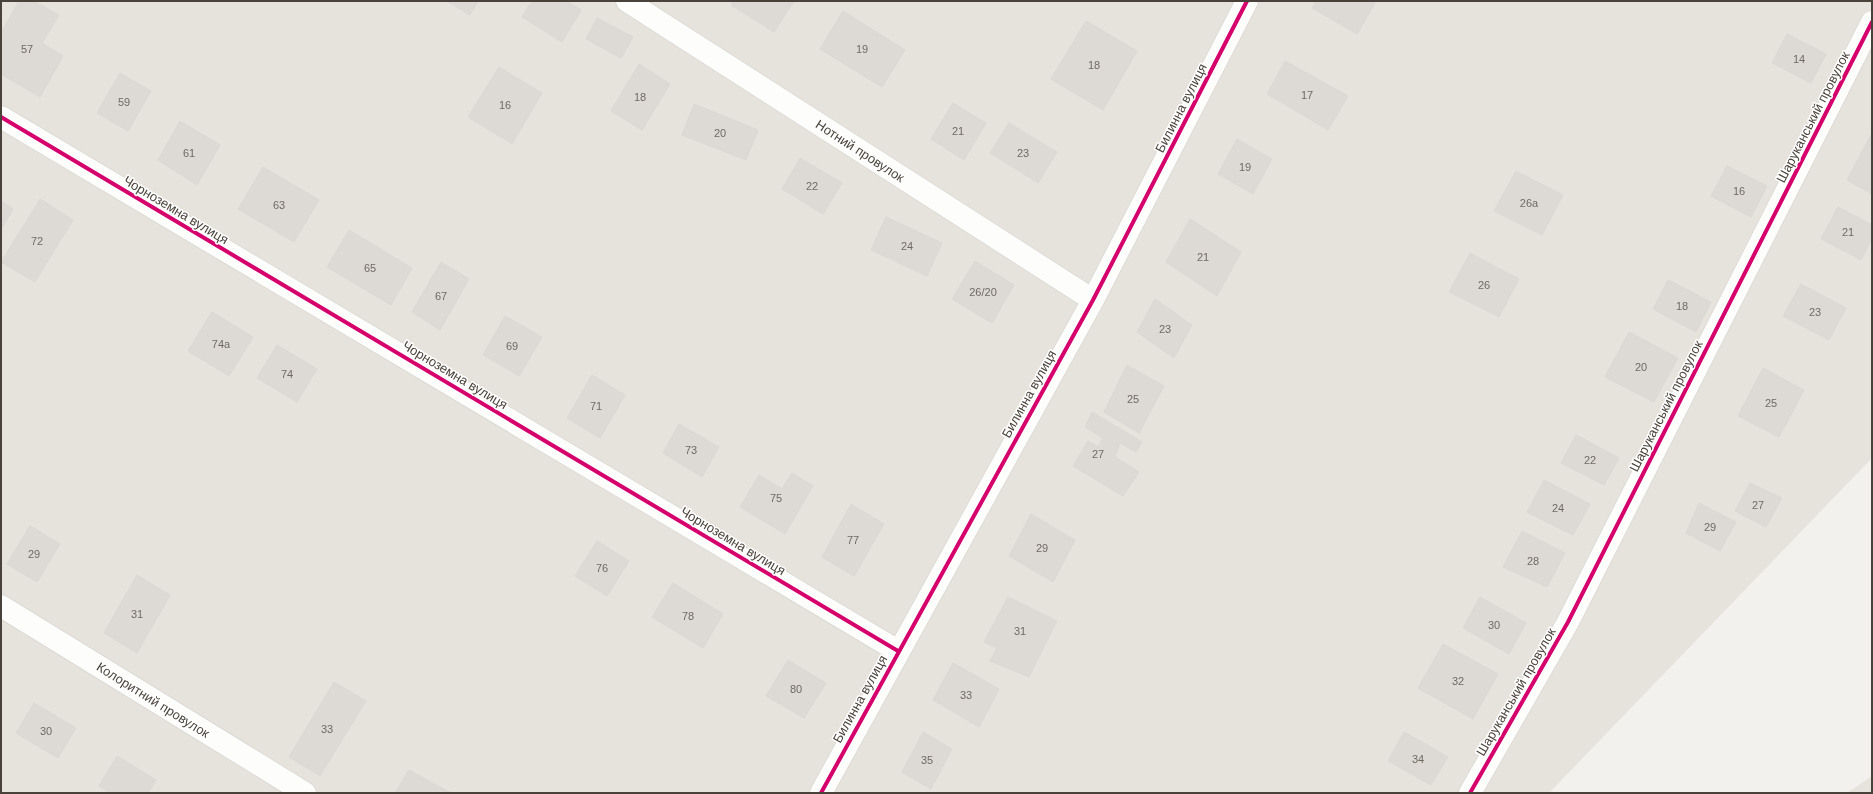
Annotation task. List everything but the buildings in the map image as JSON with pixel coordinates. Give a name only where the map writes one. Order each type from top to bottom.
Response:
[{"type":"street","name":"Нотний провулок","points":[[627,1],[1093,300]]},
{"type":"street","name":"Билинна вулиця","points":[[821,793],[1093,300],[1247,1]]},
{"type":"street","name":"Шаруканський провулок","points":[[1470,793],[1568,622],[1872,22]]},
{"type":"street","name":"Чорноземна вулиця","points":[[1,117],[898,651]]},
{"type":"street","name":"Колоритний провулок","points":[[1,606],[305,793]]},
{"type":"shaded area","points":[[1,1],[1872,1],[1872,458],[1549,793],[1,793]]},
{"type":"shaded area","points":[[1872,776],[1872,793],[1847,793]]},
{"type":"cycle path","points":[[821,793],[1093,300],[1247,1]]},
{"type":"cycle path","points":[[1470,793],[1568,622],[1872,22]]},
{"type":"cycle path","points":[[1,117],[898,651]]}]
